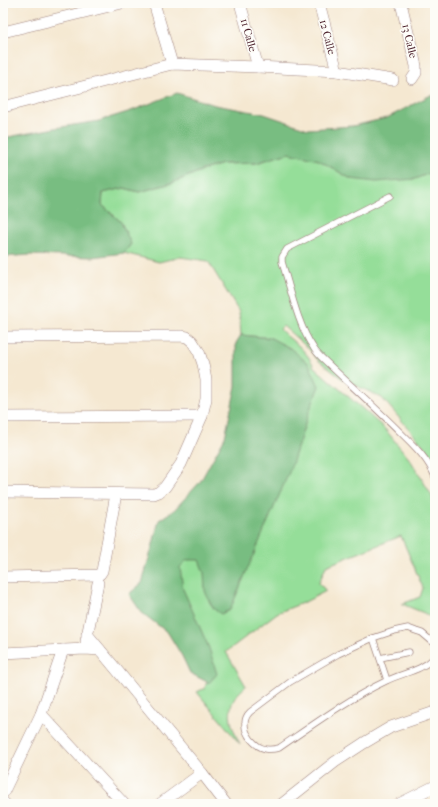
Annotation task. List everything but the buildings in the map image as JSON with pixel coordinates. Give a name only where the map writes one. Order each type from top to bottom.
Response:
[{"type":"street","points":[[3,32],[122,3]]},
{"type":"street","points":[[154,3],[172,64]]},
{"type":"street","name":"11 Calle","points":[[240,3],[258,67]]},
{"type":"street","name":"12 Calle","points":[[319,3],[337,72]]},
{"type":"street","name":"13 Calle","points":[[401,3],[416,66],[416,72],[412,79]]},
{"type":"street","points":[[3,107],[172,64],[337,72],[393,80]]},
{"type":"street","points":[[3,337],[182,336],[192,341],[199,352],[206,380],[206,399],[202,416],[181,464],[165,488],[160,492],[154,494],[3,492]]},
{"type":"street","points":[[3,417],[202,416]]},
{"type":"street","points":[[3,577],[100,574],[102,571],[116,494]]},
{"type":"street","points":[[85,649],[98,583]]},
{"type":"street","points":[[87,634],[226,804]]},
{"type":"street","points":[[3,653],[85,649],[100,650]]},
{"type":"street","points":[[3,793],[41,714],[63,650]]},
{"type":"street","points":[[282,804],[335,762],[371,739],[391,727],[435,712]]},
{"type":"street","points":[[41,714],[124,804]]},
{"type":"street","points":[[160,804],[202,774]]},
{"type":"street","points":[[399,804],[435,786]]},
{"type":"lane","points":[[390,196],[287,249],[282,257],[282,262],[298,314],[312,347],[423,456],[435,477]]},
{"type":"lane","points":[[435,644],[422,634],[408,628],[374,638],[338,654],[290,682],[250,712],[246,717],[245,723],[247,734],[260,747],[265,749],[279,748],[340,706],[387,680],[420,667],[435,657]]},
{"type":"lane","points":[[374,638],[387,680]]},
{"type":"lane","points":[[380,658],[409,652]]},
{"type":"green space","points":[[177,93],[215,105],[264,114],[308,129],[353,126],[387,118],[429,96],[435,95],[435,171],[415,179],[376,182],[351,179],[319,160],[289,153],[256,163],[223,164],[203,170],[172,183],[139,192],[124,188],[103,193],[102,205],[121,222],[131,244],[124,253],[92,257],[30,255],[3,257],[3,138],[99,121],[131,111]]},
{"type":"green space","points":[[289,153],[319,160],[351,179],[414,179],[435,171],[435,459],[382,398],[341,378],[318,360],[308,348],[283,326],[280,329],[310,358],[314,367],[385,429],[411,461],[432,496],[435,514],[435,620],[424,613],[402,604],[420,597],[423,588],[401,536],[326,566],[319,583],[326,591],[305,602],[277,613],[226,652],[246,686],[236,696],[232,704],[230,715],[240,744],[197,692],[205,688],[208,677],[175,566],[271,338],[241,335],[239,312],[208,261],[180,257],[159,262],[124,253],[131,244],[121,222],[102,205],[103,193],[124,188],[139,192],[172,183],[203,170],[223,164],[256,163]]},
{"type":"green space","points":[[241,335],[271,338],[290,348],[309,364],[319,386],[290,470],[230,610],[221,614],[215,610],[210,603],[205,591],[204,573],[199,560],[187,560],[180,567],[183,589],[209,648],[217,674],[209,683],[190,673],[168,633],[141,612],[129,594],[142,583],[159,520],[174,510],[200,482],[225,437],[236,386],[236,343]]}]
